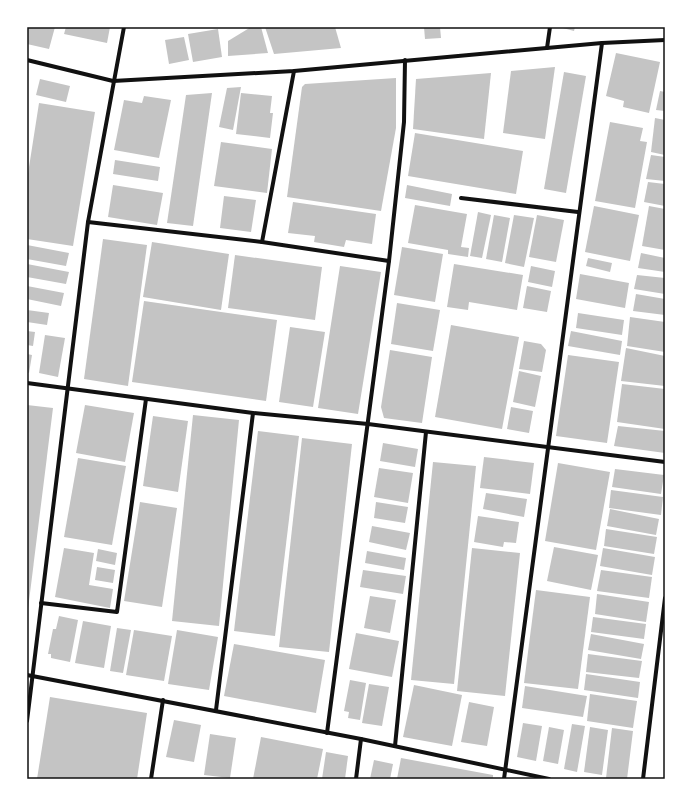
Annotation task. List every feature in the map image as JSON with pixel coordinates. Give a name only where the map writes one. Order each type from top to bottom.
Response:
[{"type":"street","points":[[27,721],[34,675],[41,603],[88,222],[124,27]]},
{"type":"street","points":[[547,48],[550,27]]},
{"type":"street","points":[[27,60],[113,82],[294,71],[602,43],[665,40]]},
{"type":"street","points":[[504,779],[578,212],[602,43]]},
{"type":"street","points":[[327,732],[389,261],[404,122],[405,60]]},
{"type":"street","points":[[262,242],[294,71]]},
{"type":"street","points":[[461,198],[578,212]]},
{"type":"street","points":[[88,222],[262,242],[389,261]]},
{"type":"street","points":[[27,383],[253,413],[368,424],[665,462]]},
{"type":"street","points":[[41,603],[117,612],[146,399]]},
{"type":"street","points":[[216,710],[253,413]]},
{"type":"street","points":[[395,746],[426,432]]},
{"type":"street","points":[[643,779],[665,598]]},
{"type":"street","points":[[27,675],[34,675],[327,732],[549,779]]},
{"type":"street","points":[[150,779],[163,700]]},
{"type":"street","points":[[356,779],[361,739]]},
{"type":"building","points":[[27,27],[55,27],[49,49],[27,44]]},
{"type":"building","points":[[66,27],[110,27],[107,43],[64,34]]},
{"type":"building","points":[[251,27],[261,27],[268,53],[228,56],[228,41]]},
{"type":"building","points":[[265,27],[335,27],[341,48],[274,54]]},
{"type":"building","points":[[424,27],[440,27],[441,38],[425,39]]},
{"type":"building","points":[[559,27],[575,27],[574,31]]},
{"type":"building","points":[[218,29],[222,57],[193,62],[188,34]]},
{"type":"building","points":[[184,37],[189,60],[169,64],[165,40]]},
{"type":"building","points":[[616,53],[660,62],[649,113],[623,107],[624,101],[606,96]]},
{"type":"building","points":[[555,67],[545,139],[503,133],[511,71]]},
{"type":"building","points":[[564,72],[586,76],[566,193],[544,189]]},
{"type":"building","points":[[491,73],[484,139],[413,129],[416,79]]},
{"type":"building","points":[[396,78],[396,128],[381,211],[287,197],[302,87],[305,84]]},
{"type":"building","points":[[40,79],[70,86],[66,102],[36,95]]},
{"type":"building","points":[[241,87],[233,130],[219,127],[227,88]]},
{"type":"building","points":[[660,91],[665,92],[665,111],[656,110]]},
{"type":"building","points":[[212,93],[193,226],[167,223],[186,95]]},
{"type":"building","points":[[241,93],[272,96],[270,113],[273,113],[270,138],[236,134]]},
{"type":"building","points":[[144,96],[171,100],[159,158],[114,150],[124,100],[142,103]]},
{"type":"building","points":[[39,103],[95,112],[73,246],[27,239],[27,180]]},
{"type":"building","points":[[655,118],[665,120],[665,155],[651,152]]},
{"type":"building","points":[[610,122],[643,128],[640,141],[647,142],[635,208],[595,201]]},
{"type":"building","points":[[415,133],[523,151],[516,194],[408,176]]},
{"type":"building","points":[[221,142],[272,149],[267,193],[214,186]]},
{"type":"building","points":[[651,155],[665,157],[665,181],[646,179]]},
{"type":"building","points":[[115,160],[160,167],[158,181],[113,174]]},
{"type":"building","points":[[648,182],[665,184],[665,206],[644,202]]},
{"type":"building","points":[[113,185],[163,193],[157,225],[108,217]]},
{"type":"building","points":[[407,185],[452,194],[450,206],[405,198]]},
{"type":"building","points":[[224,196],[256,200],[251,232],[220,228]]},
{"type":"building","points":[[293,202],[376,214],[372,244],[346,240],[344,247],[314,242],[315,236],[288,233]]},
{"type":"building","points":[[415,205],[467,214],[461,247],[469,248],[468,257],[448,254],[448,250],[408,243]]},
{"type":"building","points":[[594,206],[639,215],[630,261],[585,252]]},
{"type":"building","points":[[649,206],[665,209],[665,250],[642,246]]},
{"type":"building","points":[[478,212],[491,215],[482,258],[470,256]]},
{"type":"building","points":[[494,215],[510,218],[502,262],[486,259]]},
{"type":"building","points":[[514,215],[534,218],[524,267],[505,263]]},
{"type":"building","points":[[537,215],[564,220],[556,262],[529,257]]},
{"type":"building","points":[[103,239],[147,245],[128,386],[84,379]]},
{"type":"building","points":[[152,242],[229,254],[221,310],[143,297]]},
{"type":"building","points":[[27,245],[69,253],[66,266],[27,259]]},
{"type":"building","points":[[402,247],[443,254],[435,302],[394,295]]},
{"type":"building","points":[[641,253],[665,258],[665,272],[638,268]]},
{"type":"building","points":[[235,255],[322,267],[315,320],[228,308]]},
{"type":"building","points":[[588,258],[612,263],[610,272],[586,266]]},
{"type":"building","points":[[27,264],[69,272],[66,284],[27,277]]},
{"type":"building","points":[[454,264],[523,275],[517,310],[469,302],[468,310],[447,307]]},
{"type":"building","points":[[340,266],[381,272],[358,414],[318,408]]},
{"type":"building","points":[[531,266],[555,271],[552,287],[528,282]]},
{"type":"building","points":[[580,274],[629,283],[625,308],[576,299]]},
{"type":"building","points":[[637,275],[665,278],[665,294],[634,289]]},
{"type":"building","points":[[27,286],[64,293],[61,306],[27,299]]},
{"type":"building","points":[[527,286],[551,291],[547,312],[523,308]]},
{"type":"building","points":[[636,294],[665,299],[665,315],[633,311]]},
{"type":"building","points":[[144,301],[277,320],[266,401],[132,382]]},
{"type":"building","points":[[397,303],[440,310],[433,351],[391,344]]},
{"type":"building","points":[[27,310],[49,313],[47,325],[27,322]]},
{"type":"building","points":[[578,313],[624,320],[622,335],[576,328]]},
{"type":"building","points":[[630,317],[665,322],[665,352],[627,346]]},
{"type":"building","points":[[451,325],[519,337],[502,429],[435,417]]},
{"type":"building","points":[[290,327],[325,332],[313,407],[279,402]]},
{"type":"building","points":[[27,331],[35,332],[33,346],[27,345]]},
{"type":"building","points":[[571,331],[622,341],[620,355],[568,346]]},
{"type":"building","points":[[45,335],[65,338],[58,377],[39,373]]},
{"type":"building","points":[[524,341],[541,344],[546,350],[542,372],[519,369]]},
{"type":"building","points":[[626,348],[665,356],[665,386],[621,381]]},
{"type":"building","points":[[390,350],[432,357],[422,423],[384,418],[381,407]]},
{"type":"building","points":[[27,354],[32,355],[29,373],[27,372]]},
{"type":"building","points":[[568,355],[619,362],[607,443],[556,436]]},
{"type":"building","points":[[519,371],[541,376],[535,407],[513,402]]},
{"type":"building","points":[[622,384],[665,389],[665,429],[617,422]]},
{"type":"building","points":[[27,405],[53,408],[28,609],[27,609]]},
{"type":"building","points":[[85,405],[134,413],[125,462],[76,453]]},
{"type":"building","points":[[511,407],[533,411],[529,433],[507,429]]},
{"type":"building","points":[[193,415],[239,420],[219,626],[172,621]]},
{"type":"building","points":[[153,416],[188,421],[178,492],[143,486]]},
{"type":"building","points":[[618,426],[665,431],[665,453],[614,446]]},
{"type":"building","points":[[258,431],[299,436],[275,636],[234,631]]},
{"type":"building","points":[[302,438],[352,444],[329,652],[279,647]]},
{"type":"building","points":[[383,443],[418,449],[415,467],[380,461]]},
{"type":"building","points":[[484,457],[534,463],[530,494],[480,488]]},
{"type":"building","points":[[78,458],[126,466],[112,545],[64,537]]},
{"type":"building","points":[[433,462],[476,466],[454,684],[411,680]]},
{"type":"building","points":[[558,463],[610,472],[596,550],[545,541]]},
{"type":"building","points":[[379,468],[413,473],[408,503],[374,497]]},
{"type":"building","points":[[615,469],[664,475],[661,494],[612,487]]},
{"type":"building","points":[[611,490],[663,497],[661,515],[609,508]]},
{"type":"building","points":[[486,493],[527,499],[524,517],[483,509]]},
{"type":"building","points":[[140,502],[177,508],[162,607],[124,601]]},
{"type":"building","points":[[376,502],[408,507],[405,523],[374,518]]},
{"type":"building","points":[[610,509],[659,519],[656,535],[607,526]]},
{"type":"building","points":[[478,516],[519,522],[516,543],[504,542],[503,547],[474,542]]},
{"type":"building","points":[[372,526],[410,533],[406,550],[369,542]]},
{"type":"building","points":[[606,529],[657,537],[654,554],[604,546]]},
{"type":"building","points":[[554,547],[598,555],[591,590],[547,581]]},
{"type":"building","points":[[64,548],[94,553],[89,585],[113,589],[110,608],[55,597]]},
{"type":"building","points":[[472,548],[520,553],[505,696],[457,691]]},
{"type":"building","points":[[603,548],[655,557],[652,575],[600,566]]},
{"type":"building","points":[[98,549],[117,553],[115,565],[96,561]]},
{"type":"building","points":[[367,551],[406,558],[404,570],[365,563]]},
{"type":"building","points":[[97,567],[115,570],[113,583],[95,580]]},
{"type":"building","points":[[363,570],[406,576],[403,594],[360,587]]},
{"type":"building","points":[[601,570],[652,577],[649,598],[597,591]]},
{"type":"building","points":[[536,590],[590,597],[578,689],[524,683]]},
{"type":"building","points":[[597,594],[649,602],[646,622],[595,614]]},
{"type":"building","points":[[370,596],[396,600],[390,633],[364,628]]},
{"type":"building","points":[[59,616],[78,620],[70,662],[51,658],[51,654],[48,654],[53,629],[56,629]]},
{"type":"building","points":[[593,617],[646,624],[644,639],[591,632]]},
{"type":"building","points":[[83,621],[111,626],[104,668],[75,663]]},
{"type":"building","points":[[117,628],[131,630],[123,673],[110,671]]},
{"type":"building","points":[[134,630],[172,636],[164,681],[126,675]]},
{"type":"building","points":[[177,630],[218,637],[209,690],[168,684]]},
{"type":"building","points":[[356,633],[399,641],[392,677],[349,669]]},
{"type":"building","points":[[591,634],[644,644],[641,659],[588,650]]},
{"type":"building","points":[[234,644],[325,660],[316,713],[224,696]]},
{"type":"building","points":[[588,654],[642,661],[639,678],[586,672]]},
{"type":"building","points":[[586,674],[640,682],[638,698],[584,690]]},
{"type":"building","points":[[350,680],[366,683],[360,720],[348,718],[349,712],[344,711]]},
{"type":"building","points":[[369,684],[389,687],[382,726],[362,723]]},
{"type":"building","points":[[414,685],[462,695],[452,746],[403,737]]},
{"type":"building","points":[[525,686],[587,696],[583,717],[522,708]]},
{"type":"building","points":[[590,694],[637,701],[633,728],[587,721]]},
{"type":"building","points":[[50,697],[147,713],[137,779],[37,779]]},
{"type":"building","points":[[469,702],[494,707],[487,746],[461,742]]},
{"type":"building","points":[[174,720],[201,725],[194,762],[166,757]]},
{"type":"building","points":[[523,723],[542,726],[536,761],[517,757]]},
{"type":"building","points":[[572,724],[585,726],[577,772],[564,769]]},
{"type":"building","points":[[549,727],[564,730],[558,764],[543,761]]},
{"type":"building","points":[[590,727],[608,730],[602,775],[584,772]]},
{"type":"building","points":[[612,728],[633,731],[627,779],[606,778]]},
{"type":"building","points":[[210,734],[236,738],[230,778],[204,775]]},
{"type":"building","points":[[261,737],[323,749],[317,779],[253,779]]},
{"type":"building","points":[[326,752],[348,756],[345,779],[322,779]]},
{"type":"building","points":[[401,758],[493,775],[493,779],[397,779]]},
{"type":"building","points":[[374,760],[393,764],[390,779],[370,779]]}]
